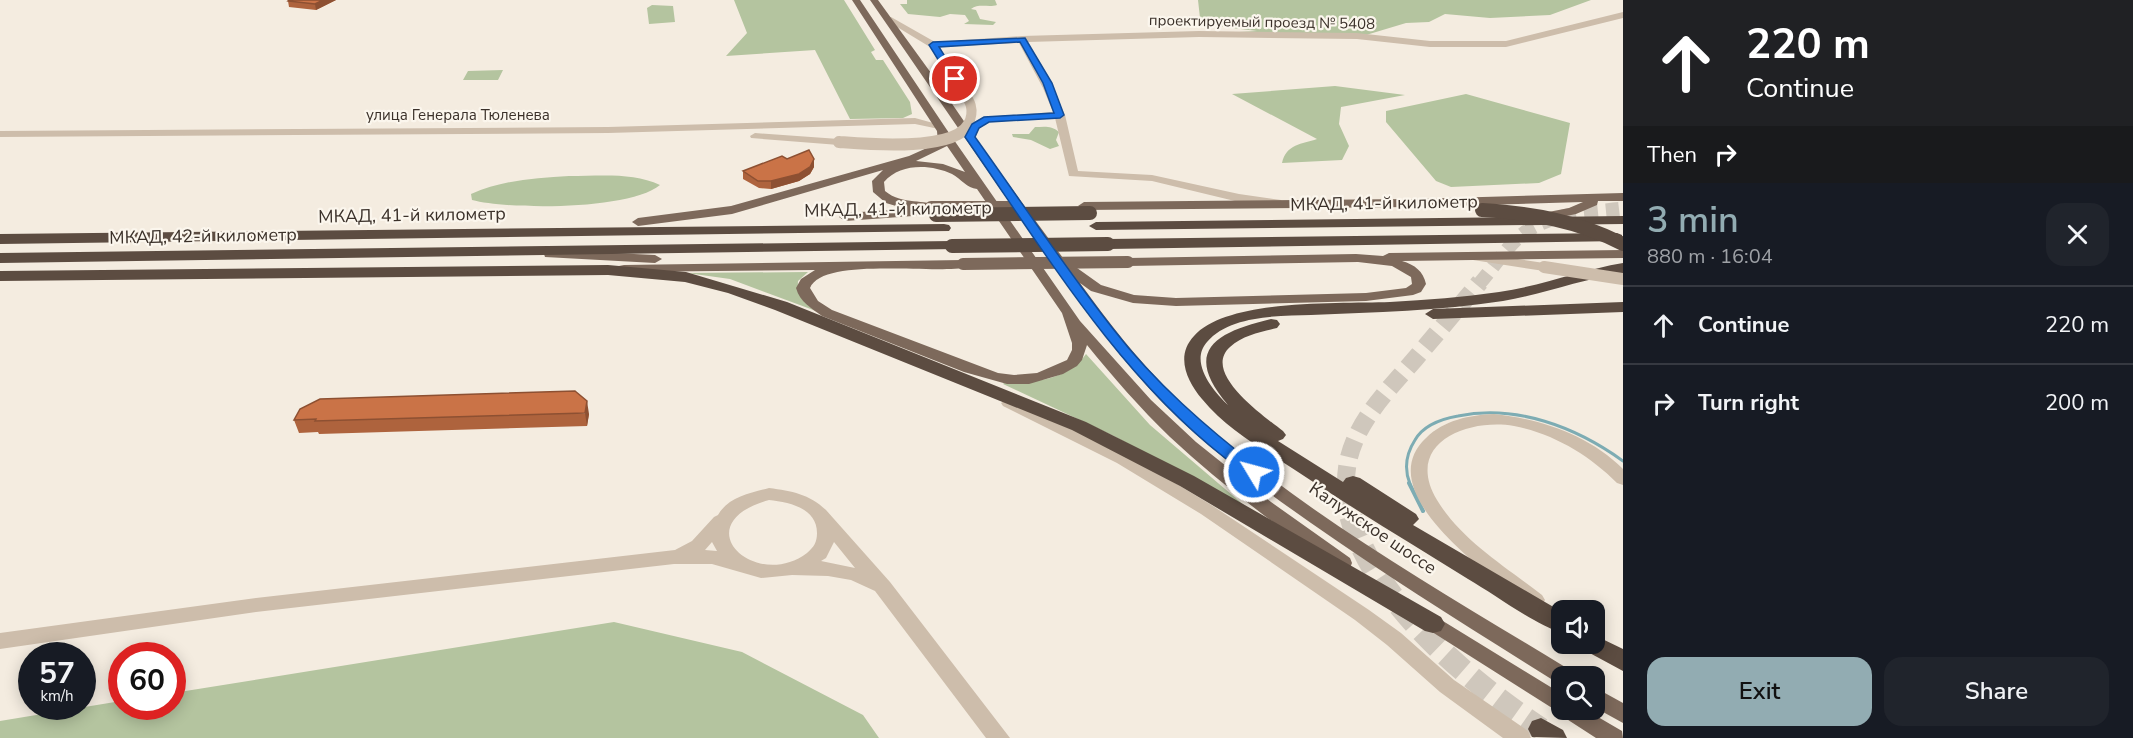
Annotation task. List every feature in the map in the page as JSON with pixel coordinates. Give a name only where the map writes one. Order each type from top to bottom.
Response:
[{"type":"highway","name":"МКАД, 41-й километр","points":[[246,236],[936,215],[1497,221],[1622,207]]},
{"type":"highway","points":[[1090,215],[1482,210],[1531,213],[1583,226],[1623,244]]},
{"type":"highway","points":[[246,236],[419,225],[936,215]]},
{"type":"highway","name":"МКАД, 42-й километр","points":[[0,239],[246,236]]},
{"type":"highway","name":"МКАД, 41-й километр","points":[[514,252],[1623,238]]},
{"type":"highway","name":"МКАД, 42-й километр","points":[[0,258],[514,252]]},
{"type":"highway","points":[[1551,616],[1377,514],[1243,427],[1219,408],[1202,390],[1193,362],[1195,348],[1215,327],[1254,315],[1503,296],[1585,274],[1623,268]]},
{"type":"highway","points":[[0,276],[608,270],[686,277],[781,306],[1079,426],[1125,448],[1433,624]]},
{"type":"highway","points":[[1551,615],[1258,422],[1229,396],[1215,372],[1214,361],[1217,350],[1224,341],[1237,333],[1268,324],[1325,319],[1623,307]]},
{"type":"main road","points":[[856,0],[1069,314],[1135,391],[1190,446],[1275,514],[1433,624],[1551,698]]},
{"type":"main road","name":"Калужское шоссе","points":[[873,0],[1103,326],[1139,368],[1216,443],[1292,501],[1455,609],[1551,669]]},
{"type":"main road","points":[[638,222],[732,210],[913,158],[942,145],[944,142],[941,128]]},
{"type":"main road","points":[[987,195],[957,171],[932,165],[898,168],[887,172],[878,182],[879,192],[887,199],[936,215],[1004,207],[1090,215],[1305,205],[1622,207]]},
{"type":"main road","points":[[514,252],[782,266]]},
{"type":"main road","points":[[608,270],[1623,254]]},
{"type":"main road","points":[[1058,261],[1096,288],[1118,296],[1154,301],[1366,297],[1407,292],[1416,289],[1419,284],[1417,274],[1403,265],[1383,260],[1356,258]]},
{"type":"main road","points":[[845,265],[811,275],[805,281],[803,290],[807,298],[827,313],[964,367],[1007,379],[1024,380],[1042,377],[1063,369],[1077,359],[1081,342],[1069,314]]},
{"type":"main road","points":[[1455,609],[1557,666]]},
{"type":"main road","points":[[1605,693],[1623,703]]},
{"type":"main road","points":[[1605,703],[1623,714]]},
{"type":"main road","points":[[1585,720],[1614,738]]},
{"type":"street","name":"проектируемый проезд № 5408","points":[[933,45],[1022,39],[1198,34],[1357,36],[1430,44],[1506,44],[1623,15]]},
{"type":"street","points":[[608,130],[908,145],[941,140],[966,128],[974,116],[972,109],[933,45],[888,19]]},
{"type":"street","points":[[1022,39],[1048,83],[1060,115],[1073,174],[1143,177],[1239,198],[1305,205]]},
{"type":"street","name":"улица Генерала Тюленева","points":[[915,121],[930,112]]},
{"type":"street","points":[[970,137],[975,126],[987,119],[1060,115]]},
{"type":"street","name":"улица Генерала Тюленева","points":[[0,134],[608,130],[915,121],[941,128]]},
{"type":"street","points":[[1460,256],[1623,279]]},
{"type":"street","points":[[971,384],[1123,459],[1207,510],[1362,615],[1394,639],[1447,686],[1538,735]]},
{"type":"street","points":[[1551,614],[1455,533],[1437,512],[1422,485],[1419,462],[1422,452],[1437,437],[1464,423],[1500,420],[1529,425],[1567,440],[1605,462],[1623,479]]},
{"type":"street","points":[[674,557],[698,546],[740,502],[769,494],[789,495],[807,502],[820,513],[883,586],[999,738]]},
{"type":"street","points":[[721,520],[719,543],[728,557],[736,562]]},
{"type":"street","points":[[787,570],[807,562],[820,550],[826,535],[824,520]]},
{"type":"street","points":[[0,641],[256,605],[674,557],[712,557],[765,572],[824,567],[841,570],[883,586]]},
{"type":"green space","points":[[734,0],[844,0],[875,50],[871,52],[876,60],[883,60],[910,102],[912,114],[903,118],[850,119],[815,50],[726,56],[747,33]]},
{"type":"green space","points":[[907,0],[995,0],[997,5],[977,6],[971,9],[976,10],[980,19],[996,22],[993,25],[964,24],[969,21],[965,15],[950,14],[940,17],[908,14],[900,4],[907,4]]},
{"type":"green space","points":[[1198,0],[1591,0],[1550,15],[1490,18],[1445,14],[1429,22],[1406,23],[1366,35],[1222,33],[1257,31],[1224,27],[1200,18]]},
{"type":"green space","points":[[652,5],[673,6],[675,22],[649,24],[647,8]]},
{"type":"green space","points":[[503,70],[498,80],[463,80],[468,71]]},
{"type":"green space","points":[[1335,86],[1405,95],[1341,107],[1339,124],[1349,146],[1342,160],[1282,163],[1291,148],[1317,139],[1232,94]]},
{"type":"green space","points":[[1466,94],[1570,123],[1561,174],[1539,183],[1451,187],[1436,181],[1386,122],[1386,111]]},
{"type":"green space","points":[[1035,127],[1050,127],[1059,132],[1056,140],[1059,146],[1050,149],[1031,140],[1013,137],[1012,134],[1029,134]]},
{"type":"green space","points":[[569,176],[627,176],[660,185],[645,193],[623,199],[569,206],[513,205],[472,200],[471,194],[507,183]]},
{"type":"green space","points":[[808,272],[798,281],[799,291],[804,302],[816,311],[730,279],[687,273]]},
{"type":"green space","points":[[1086,354],[1150,425],[1252,512],[1114,436],[1003,384],[1060,375],[1079,363]]},
{"type":"green space","points":[[614,622],[742,652],[863,715],[879,738],[0,738],[0,721],[18,718],[18,720],[96,720],[96,705],[108,703],[108,720],[186,720],[186,691]]},
{"type":"building","points":[[289,0],[323,0],[315,4]]},
{"type":"building","points":[[809,150],[814,159],[810,167],[799,174],[771,181],[758,181],[743,171],[782,156],[787,159]]},
{"type":"building","points":[[575,391],[587,401],[585,413],[294,420],[300,409],[320,399]]},
{"type":"waterway","points":[[1410,484],[1407,462],[1418,435],[1439,421],[1480,413],[1502,413],[1545,421],[1586,438],[1623,461]]},
{"type":"waterway","points":[[1409,483],[1423,511]]},
{"type":"tunnel","points":[[1479,284],[1518,238],[1541,223],[1579,213],[1619,209]]},
{"type":"tunnel","points":[[1346,483],[1347,465],[1352,448],[1368,416],[1480,282]]},
{"type":"tunnel","points":[[1346,483],[1352,520],[1367,556],[1389,591],[1446,655],[1511,708],[1541,729]]},
{"type":"route","points":[[955,79],[933,45],[1022,39],[1048,83],[1060,115],[987,119],[975,126],[970,137],[1110,334],[1169,399],[1216,443],[1254,472]]}]
